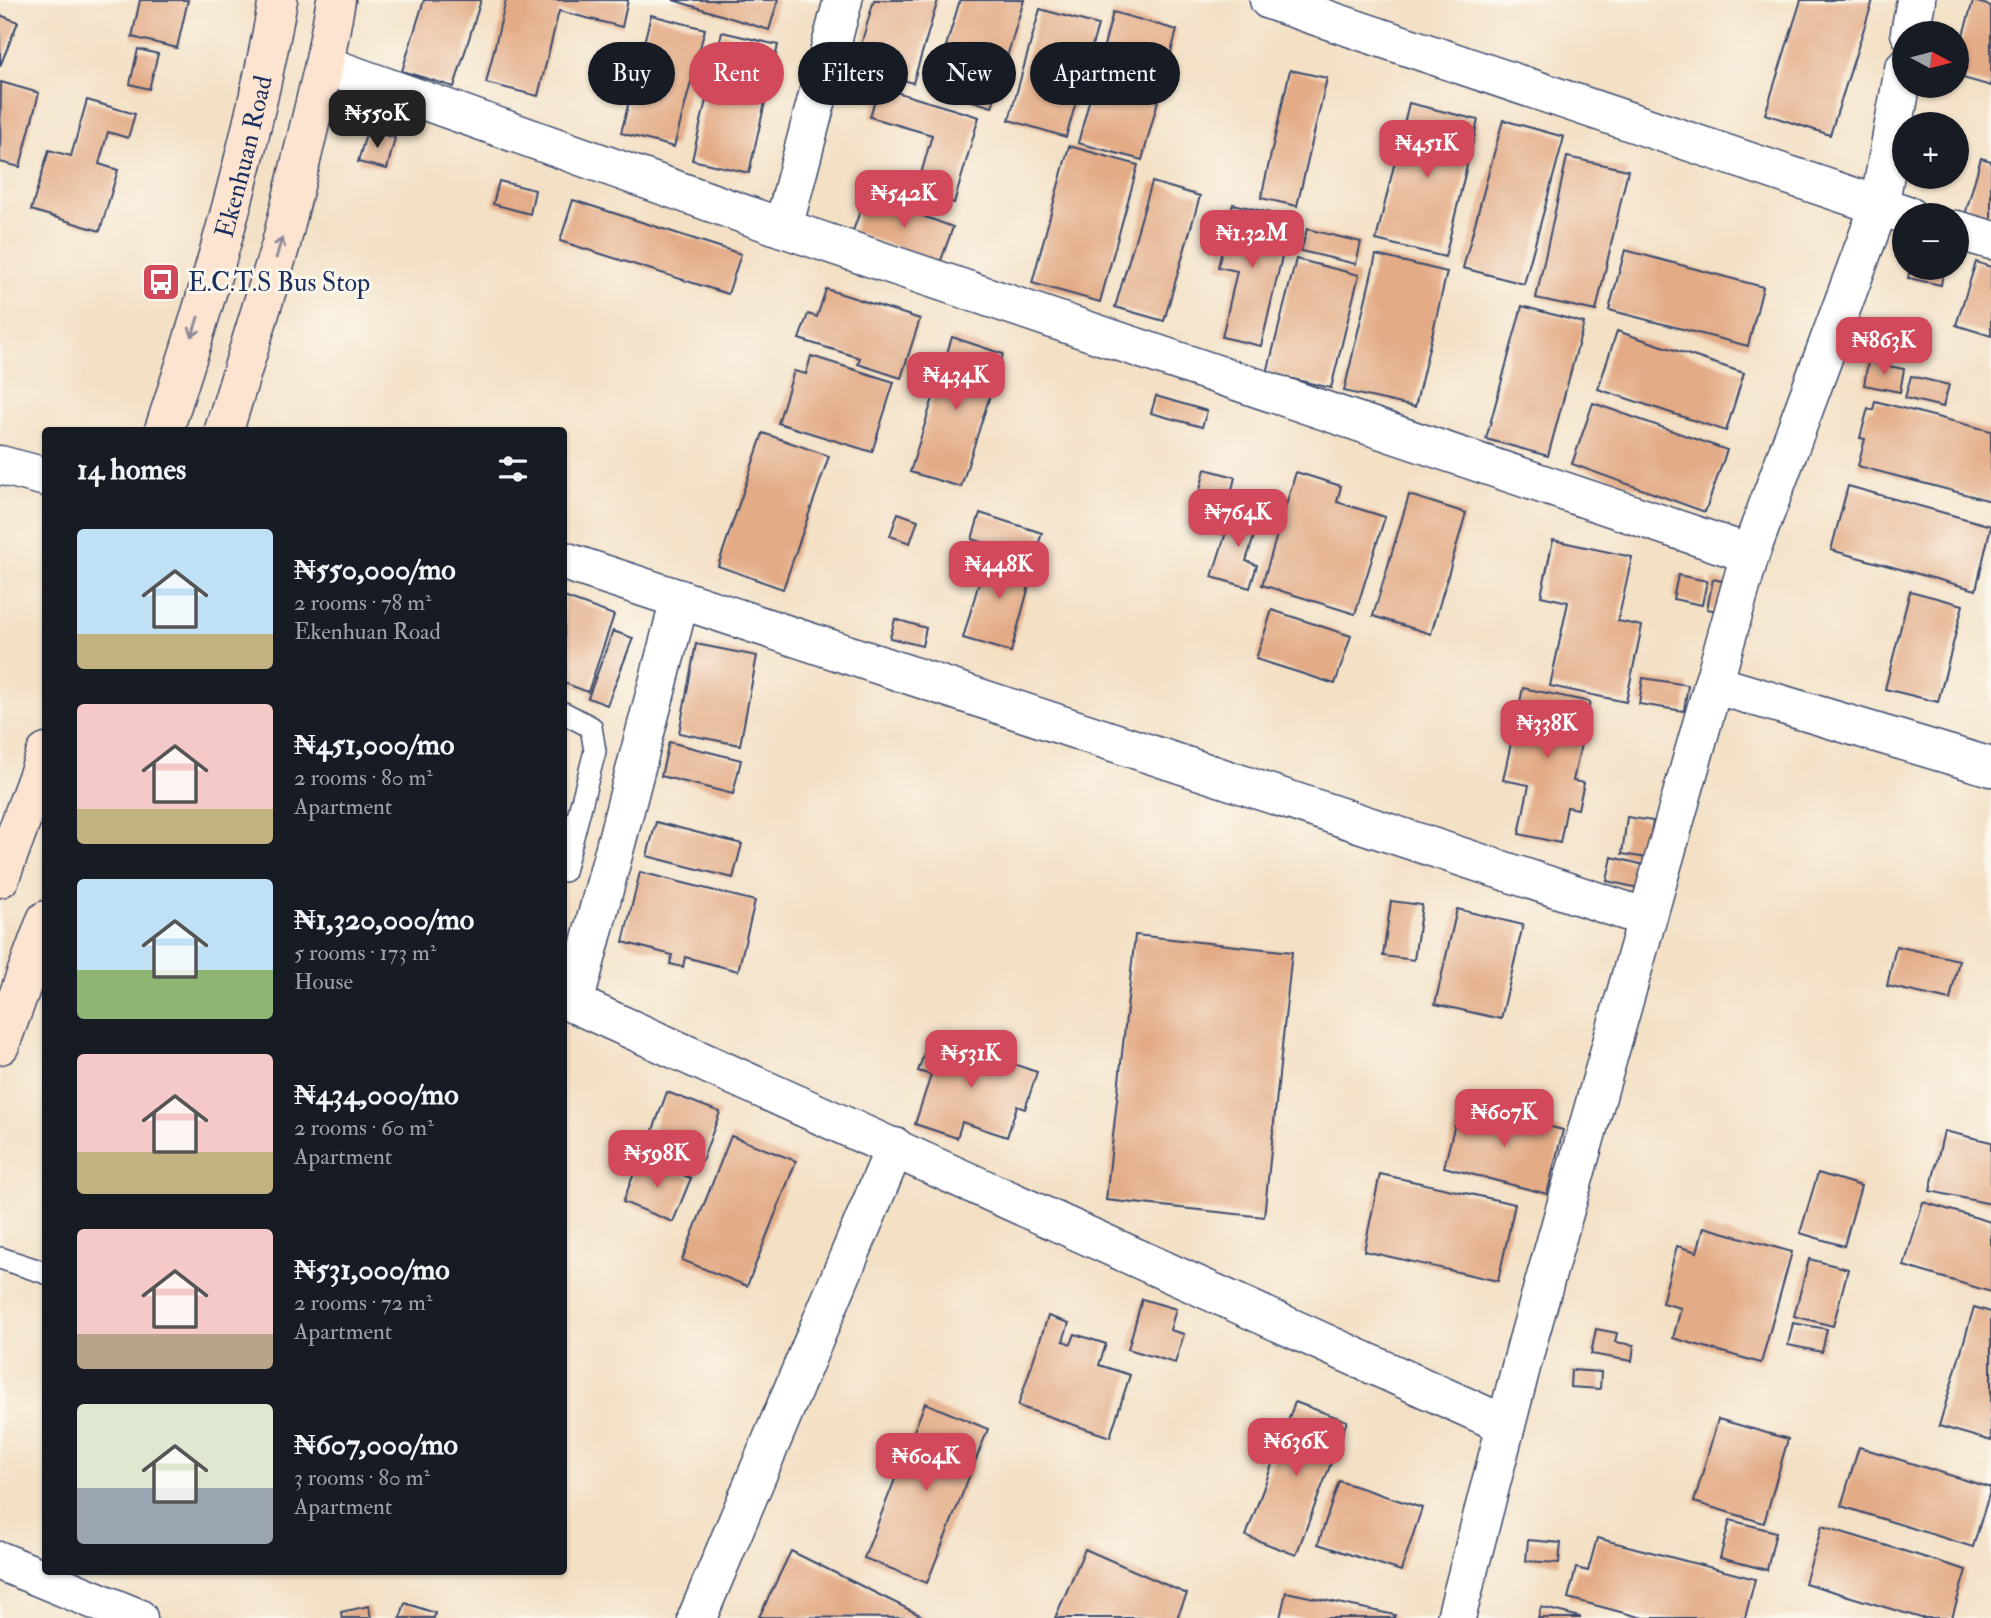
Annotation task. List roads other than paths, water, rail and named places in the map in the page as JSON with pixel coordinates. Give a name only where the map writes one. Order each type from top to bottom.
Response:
[{"type":"main road","name":"Ekenhuan Road","points":[[165,427],[226,229],[268,54],[278,0]]},
{"type":"main road","points":[[225,427],[281,244],[324,65],[335,0]]},
{"type":"main road","points":[[0,878],[42,764]]},
{"type":"main road","points":[[0,1045],[42,931]]},
{"type":"street","points":[[783,228],[843,0]]},
{"type":"street","points":[[1269,0],[1892,211]]},
{"type":"street","points":[[1912,21],[1916,0]]},
{"type":"street","points":[[324,65],[783,228],[1750,554]]},
{"type":"street","points":[[1894,203],[1902,98]]},
{"type":"street","points":[[1456,1618],[1506,1425],[1750,554],[1892,213]]},
{"type":"street","points":[[1969,234],[1991,240]]},
{"type":"street","points":[[0,465],[42,476]]},
{"type":"street","points":[[567,562],[1647,918]]},
{"type":"street","points":[[680,599],[569,1001],[1506,1425]]},
{"type":"street","points":[[1713,684],[1991,767]]},
{"type":"street","points":[[697,1618],[894,1147]]},
{"type":"street","points":[[0,1561],[138,1618]]},
{"type":"lane","points":[[567,715],[591,727],[595,751],[567,859]]},
{"type":"lane","points":[[0,1258],[42,1272]]},
{"type":"place","name":"E.C.T.S Bus Stop","points":[[161,282]]}]
